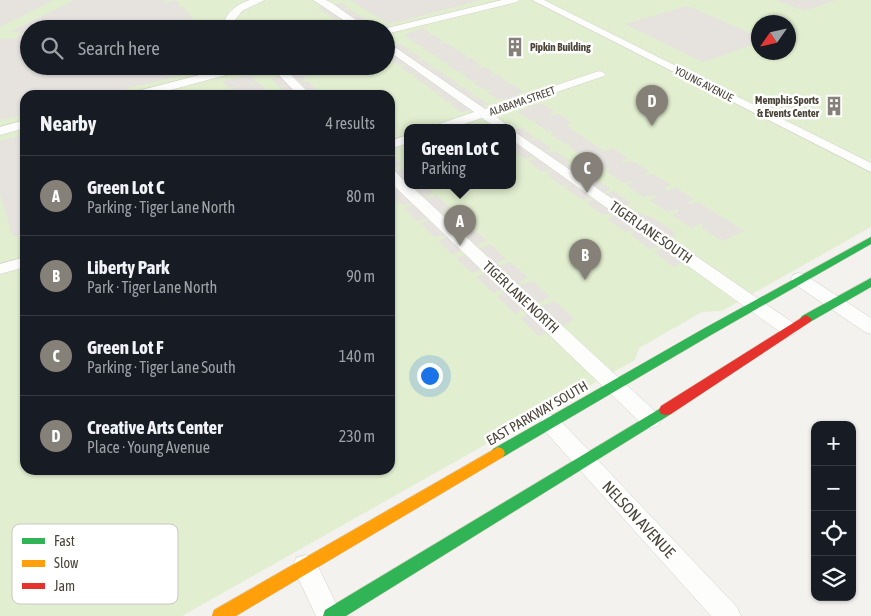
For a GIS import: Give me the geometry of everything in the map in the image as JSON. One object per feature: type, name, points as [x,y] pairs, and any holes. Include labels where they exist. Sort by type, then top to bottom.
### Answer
[{"type":"main road","name":"EAST PARKWAY SOUTH","points":[[220,616],[614,385],[798,279],[871,240]]},
{"type":"main road","points":[[330,616],[651,420],[789,329],[871,282]]},
{"type":"street","points":[[230,20],[234,12],[260,0]]},
{"type":"street","points":[[318,0],[330,5],[351,20]]},
{"type":"street","points":[[395,29],[514,0]]},
{"type":"street","name":"YOUNG AVENUE","points":[[537,0],[871,168]]},
{"type":"street","points":[[395,50],[499,124]]},
{"type":"street","name":"ALABAMA STREET","points":[[452,124],[600,74]]},
{"type":"street","points":[[157,90],[214,75]]},
{"type":"street","points":[[285,75],[301,90]]},
{"type":"street","points":[[0,131],[20,125]]},
{"type":"street","name":"TIGER LANE SOUTH","points":[[516,137],[789,329]]},
{"type":"street","name":"TIGER LANE NORTH","points":[[406,189],[651,420]]},
{"type":"street","points":[[0,269],[20,263]]},
{"type":"street","points":[[798,279],[871,327]]},
{"type":"street","name":"NELSON AVENUE","points":[[550,423],[728,616]]},
{"type":"street","points":[[304,567],[330,616]]},
{"type":"green space","points":[[0,0],[871,0],[871,227],[722,311],[702,312],[639,348],[635,360],[182,616],[0,616]]},
{"type":"shaded area","points":[[0,0],[54,0],[0,27]]},
{"type":"shaded area","points":[[74,0],[165,0],[164,3],[176,0],[180,5],[174,7],[182,6],[187,11],[180,14],[188,12],[193,18],[187,20],[34,20]]},
{"type":"shaded area","points":[[350,0],[481,0],[395,22],[395,20],[382,20]]},
{"type":"shaded area","points":[[776,0],[837,0],[804,11]]},
{"type":"shaded area","points":[[341,3],[348,7],[342,10],[349,9],[358,14],[351,16],[359,15],[366,20],[334,19],[327,14],[333,13],[325,13],[318,8]]},
{"type":"shaded area","points":[[687,6],[751,33],[751,45],[703,62],[625,24]]},
{"type":"shaded area","points":[[20,27],[20,33],[10,32]]},
{"type":"shaded area","points":[[423,28],[432,34],[425,36],[434,35],[443,41],[438,44],[446,43],[456,49],[450,51],[458,50],[468,57],[462,60],[471,58],[481,65],[475,68],[484,67],[495,73],[489,77],[498,75],[509,83],[503,86],[512,84],[524,92],[517,94],[521,96],[509,100],[507,98],[499,100],[487,92],[494,89],[485,90],[473,83],[479,80],[471,81],[460,73],[466,71],[458,72],[447,65],[453,62],[445,63],[435,56],[441,54],[433,55],[423,48],[429,46],[421,47],[412,41],[417,38],[411,40],[403,35]]},
{"type":"shaded area","points":[[20,36],[20,75],[181,75],[122,90],[20,90],[20,115],[0,120],[0,39],[14,39]]},
{"type":"shaded area","points":[[401,44],[410,50],[404,53],[413,52],[422,58],[416,61],[424,60],[434,67],[427,70],[436,69],[447,76],[440,79],[449,77],[460,85],[453,88],[463,87],[474,94],[467,98],[476,96],[488,104],[481,107],[485,108],[472,112],[470,110],[461,112],[450,104],[457,101],[448,102],[437,94],[443,91],[435,92],[424,84],[430,81],[422,83],[412,76],[418,73],[410,74],[400,67],[406,64],[398,65],[395,63],[395,45]]},
{"type":"shaded area","points":[[250,75],[256,81],[249,84],[258,82],[266,90],[230,90],[239,86],[228,88],[222,81]]},
{"type":"shaded area","points":[[286,75],[301,75],[306,79],[299,83],[308,81],[316,89],[283,90],[281,88],[288,85],[279,87],[271,79]]},
{"type":"shaded area","points":[[543,104],[555,112],[549,114],[550,116],[559,114],[572,123],[567,125],[571,129],[604,151],[613,148],[628,158],[622,161],[622,163],[633,161],[649,171],[643,176],[653,174],[671,185],[664,188],[665,190],[669,191],[675,187],[694,199],[688,202],[689,204],[698,202],[744,231],[722,241],[702,228],[703,225],[699,224],[691,228],[672,215],[679,211],[678,209],[668,212],[649,200],[656,197],[655,195],[643,197],[626,185],[633,181],[623,183],[606,171],[612,167],[603,169],[586,158],[593,154],[583,156],[568,146],[574,142],[565,144],[550,134],[557,130],[548,132],[534,122],[540,119],[531,121],[518,112],[532,105]]},
{"type":"shaded area","points":[[522,128],[534,137],[528,141],[538,139],[552,149],[545,151],[545,153],[555,151],[570,161],[563,166],[574,164],[589,174],[582,177],[582,180],[593,177],[610,189],[603,194],[614,191],[631,203],[624,206],[624,208],[653,218],[677,234],[669,239],[682,263],[674,267],[654,252],[661,249],[660,246],[649,249],[630,234],[636,229],[626,232],[607,219],[614,215],[614,213],[603,215],[586,203],[592,200],[592,198],[582,200],[565,188],[572,184],[562,186],[546,174],[553,170],[542,172],[528,161],[535,159],[534,157],[525,159],[516,152],[516,147],[518,146],[516,146],[516,129]]},
{"type":"shaded area","points":[[20,135],[20,235],[13,237],[0,194],[0,141]]},
{"type":"shaded area","points":[[395,159],[402,165],[395,168]]},
{"type":"shaded area","points":[[395,170],[404,170],[404,189],[428,189],[433,193],[425,196],[425,198],[437,196],[450,208],[441,214],[445,215],[454,211],[467,224],[459,227],[459,230],[462,231],[471,227],[487,241],[478,244],[478,247],[481,248],[490,244],[506,259],[497,263],[497,265],[510,262],[528,277],[520,282],[519,285],[532,281],[550,297],[539,302],[539,305],[543,306],[555,301],[574,319],[552,333],[548,332],[538,336],[520,318],[528,314],[528,311],[523,310],[515,314],[497,296],[505,292],[503,289],[493,293],[476,277],[485,273],[482,269],[472,273],[456,258],[465,255],[465,252],[461,251],[453,255],[438,241],[446,237],[446,235],[434,237],[420,223],[429,220],[429,218],[417,221],[404,208],[412,205],[412,203],[402,205],[395,199],[395,191],[398,189],[395,188]]},
{"type":"traffic: fast","points":[[498,453],[871,240]]},
{"type":"traffic: fast","points":[[806,319],[871,282]]},
{"type":"traffic: fast","points":[[331,616],[666,410]]},
{"type":"traffic: slow","points":[[220,616],[498,453]]},
{"type":"traffic: jam","points":[[666,410],[806,319]]},
{"type":"place","name":"Pipkin Building","points":[[515,47]]},
{"type":"place","name":"Memphis Sports & Events Center","points":[[834,106]]},
{"type":"place","name":"Creative Arts Center","points":[[652,126]]},
{"type":"place","name":"Green Lot F","points":[[587,193]]},
{"type":"place","name":"Green Lot C","points":[[460,246]]},
{"type":"place","name":"Liberty Park","points":[[585,280]]}]
